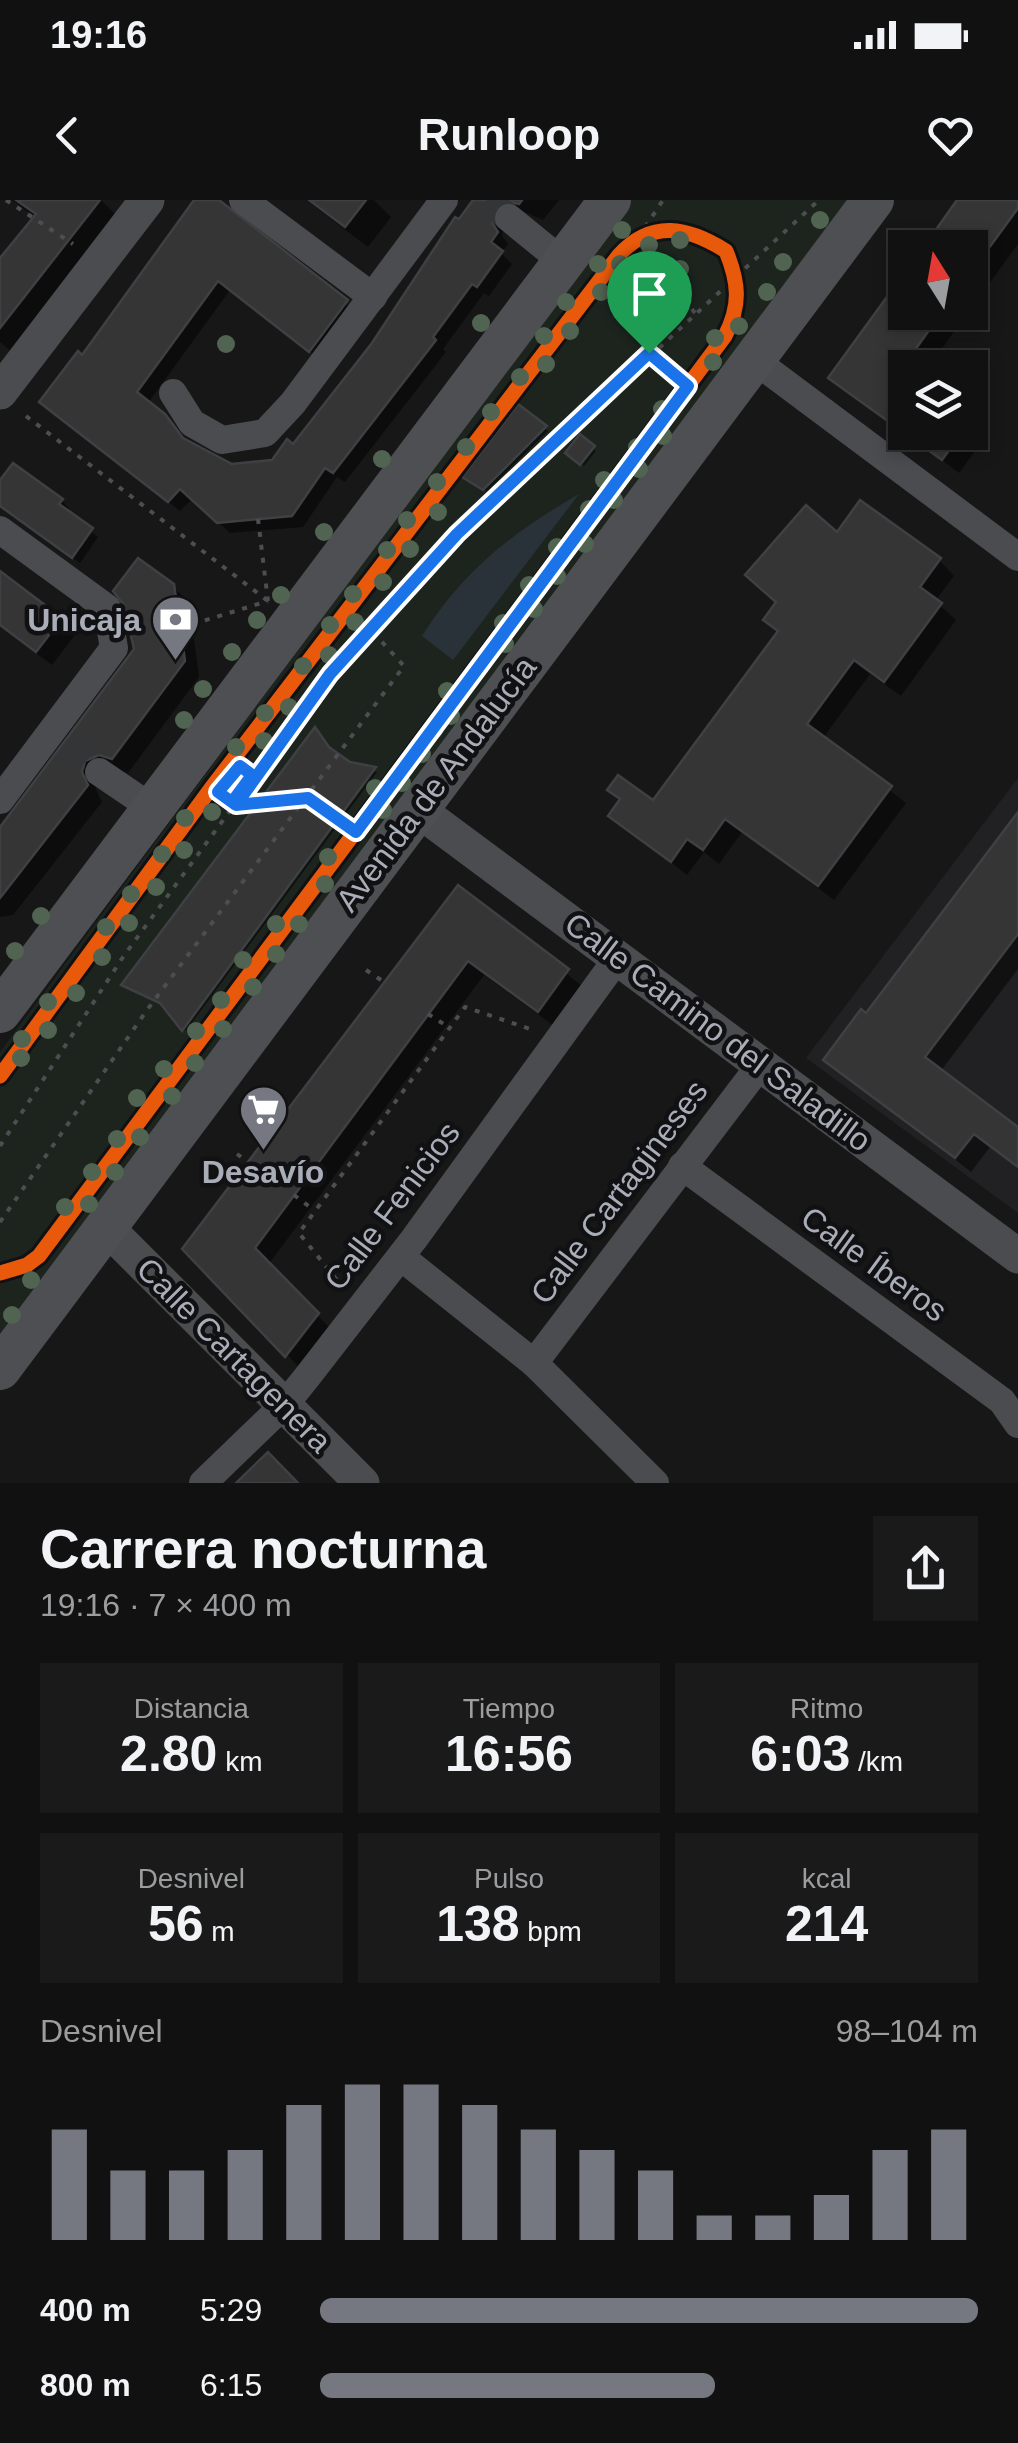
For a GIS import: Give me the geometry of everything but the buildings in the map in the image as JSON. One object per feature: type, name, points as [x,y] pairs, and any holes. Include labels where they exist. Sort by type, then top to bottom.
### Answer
[{"type":"main road","points":[[0,1012],[610,200]]},
{"type":"main road","name":"Avenida de Andalucía","points":[[0,1369],[873,200]]},
{"type":"street","points":[[13,404],[147,200]]},
{"type":"street","points":[[242,200],[373,297]]},
{"type":"street","points":[[174,393],[192,424],[222,440],[264,433],[293,403],[444,200]]},
{"type":"street","points":[[509,218],[563,262]]},
{"type":"street","points":[[753,359],[1018,557]]},
{"type":"street","points":[[0,530],[106,608],[114,648],[58,738],[0,800]]},
{"type":"street","points":[[99,772],[152,808]]},
{"type":"street","name":"Calle Camino del Saladillo","points":[[418,808],[1018,1256]]},
{"type":"street","name":"Calle Fenicios","points":[[203,1483],[286,1403],[401,1257],[619,956]]},
{"type":"street","name":"Calle Cartagineses","points":[[534,1363],[761,1064]]},
{"type":"street","name":"Calle Íberos","points":[[682,1166],[1002,1401],[1018,1424]]},
{"type":"street","name":"Calle Cartagenera","points":[[106,1227],[362,1483]]},
{"type":"street","points":[[401,1257],[534,1363],[656,1483]]},
{"type":"path","points":[[6,200],[78,247]]},
{"type":"path","points":[[607,270],[638,238],[663,200]]},
{"type":"path","points":[[0,1146],[123,957],[330,674],[457,534],[694,313],[733,268],[819,200]]},
{"type":"path","points":[[638,238],[663,230]]},
{"type":"path","points":[[622,252],[676,289],[694,313]]},
{"type":"path","points":[[733,268],[738,296]]},
{"type":"path","points":[[649,353],[691,383],[676,402]]},
{"type":"path","points":[[13,404],[268,601]]},
{"type":"path","points":[[258,520],[268,601]]},
{"type":"path","points":[[180,628],[268,601]]},
{"type":"path","points":[[0,1222],[148,1010],[404,666],[372,631]]},
{"type":"path","points":[[215,789],[236,756]]},
{"type":"path","points":[[200,803],[240,766],[252,775],[234,804]]},
{"type":"path","points":[[215,789],[234,804],[308,798],[356,832]]},
{"type":"path","points":[[344,848],[369,814]]},
{"type":"path","points":[[366,970],[384,982]]},
{"type":"path","points":[[348,1294],[299,1233],[450,1028],[466,1007],[541,1032]]},
{"type":"path","points":[[428,1014],[450,1028]]},
{"type":"path","points":[[237,1154],[248,1162]]},
{"type":"path","points":[[294,1195],[316,1211]]},
{"type":"shaded area","points":[[630,200],[847,200],[0,1343],[0,1052]]},
{"type":"shaded area","points":[[579,494],[453,660],[422,636],[455,592],[491,555]]},
{"type":"shaded area","points":[[1018,778],[1018,1213],[806,1058]]},
{"type":"tunnel","points":[[487,200],[509,218]]},
{"type":"tunnel","points":[[64,744],[99,772]]},
{"type":"cycle path","points":[[0,1076],[212,787],[619,255],[644,236],[671,230],[698,236],[726,251],[736,294],[734,314],[725,336],[39,1256],[27,1265],[0,1273]]},
{"type":"place","name":"Unicaja","points":[[176,662]]},
{"type":"place","name":"Desavío","points":[[263,1152]]},
{"type":"route","points":[[649,353],[457,534],[330,674],[236,805],[232,802],[252,775],[240,766],[218,792],[236,805],[308,798],[356,832],[688,386],[649,353]]}]
